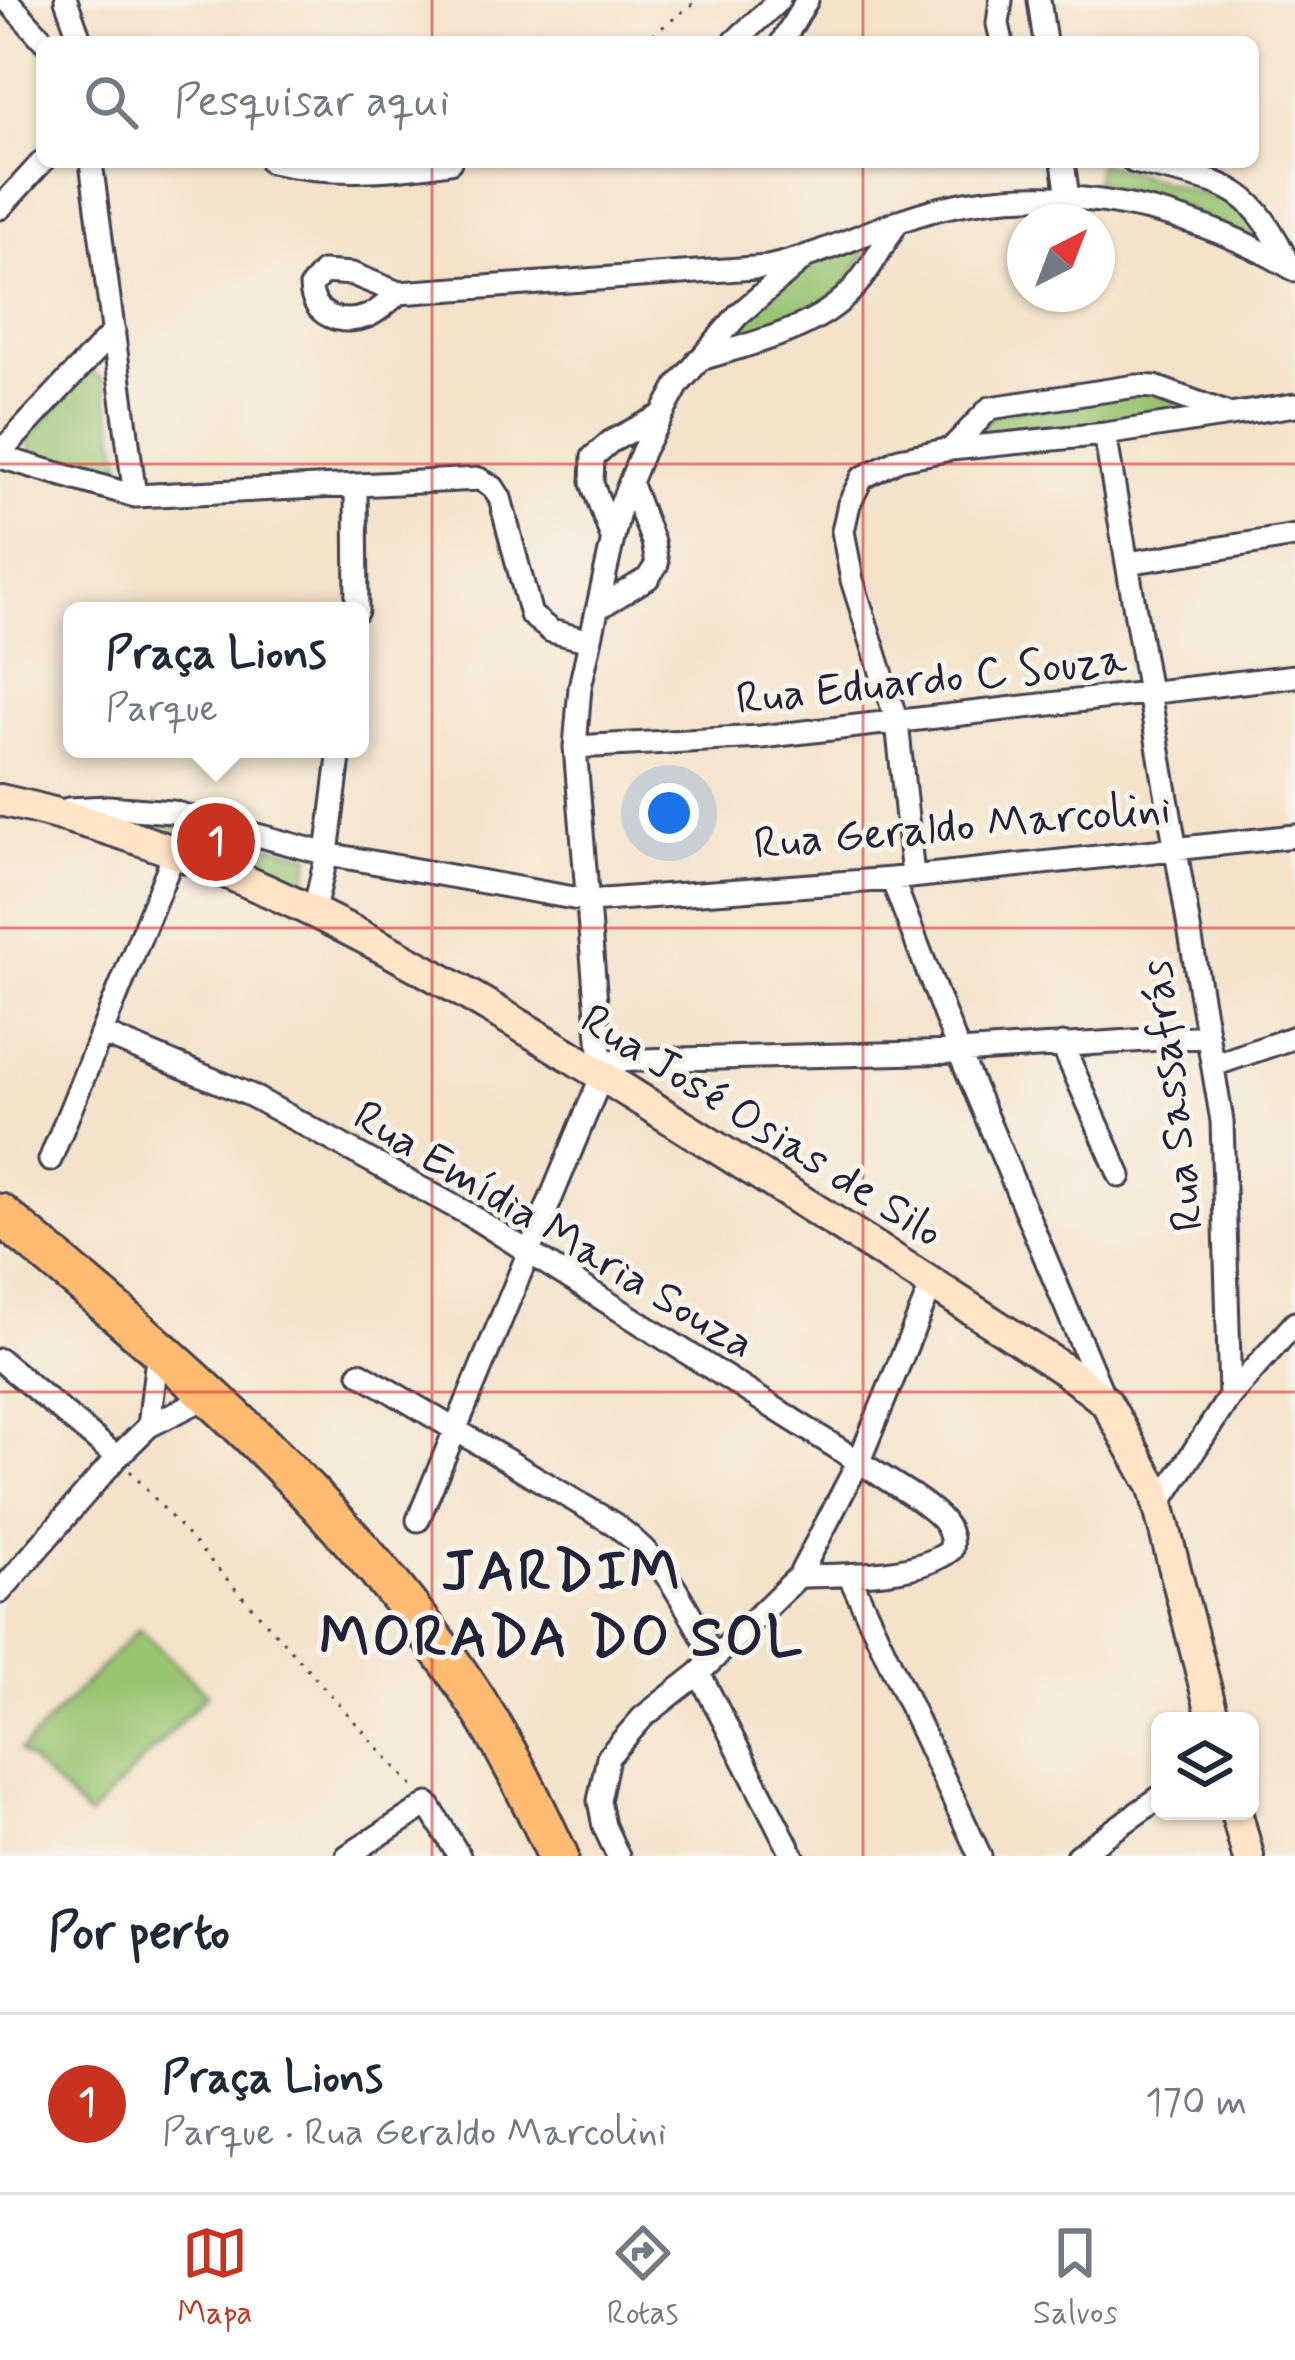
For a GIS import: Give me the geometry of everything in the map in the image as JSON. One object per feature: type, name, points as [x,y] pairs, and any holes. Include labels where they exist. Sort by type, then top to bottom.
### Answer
[{"type":"highway","points":[[0,1214],[213,1394],[331,1518],[408,1608],[467,1688],[517,1770],[558,1856]]},
{"type":"street","points":[[7,0],[40,36]]},
{"type":"street","points":[[66,0],[78,36]]},
{"type":"street","points":[[740,36],[779,0]]},
{"type":"street","points":[[786,36],[807,0]]},
{"type":"street","points":[[1000,0],[1001,36]]},
{"type":"street","points":[[1039,0],[1044,36]]},
{"type":"street","points":[[0,208],[37,168]]},
{"type":"street","points":[[92,168],[135,496]]},
{"type":"street","points":[[298,168],[417,168]]},
{"type":"street","points":[[1064,168],[1068,197]]},
{"type":"street","points":[[1157,168],[1242,194],[1271,227],[1293,269]]},
{"type":"street","points":[[399,292],[705,273],[803,259],[898,221],[951,206],[1006,198],[1068,197],[1191,220],[1293,269]]},
{"type":"street","points":[[698,360],[793,328],[838,304],[866,272],[898,221]]},
{"type":"street","points":[[418,1520],[603,1068],[575,751],[580,687],[600,607],[611,535],[659,417],[698,360],[738,315],[803,259]]},
{"type":"street","points":[[114,331],[0,455],[135,496],[465,477],[487,482],[504,511],[531,615],[551,631],[590,641]]},
{"type":"street","points":[[951,449],[990,408],[1136,386],[1155,387],[1228,413]]},
{"type":"street","points":[[1106,1402],[959,1052],[902,878],[897,722],[852,580],[843,531],[862,478],[898,459],[1295,405]]},
{"type":"street","points":[[611,535],[592,483],[593,457],[610,442],[659,417]]},
{"type":"street","name":"Rua Sassafrás","points":[[1105,434],[1214,1065],[1226,1182],[1230,1396]]},
{"type":"street","points":[[600,607],[648,578],[657,564],[630,482]]},
{"type":"street","points":[[356,485],[357,602]]},
{"type":"street","points":[[1128,563],[1295,536]]},
{"type":"street","name":"Rua Eduardo C Souza","points":[[575,751],[761,737],[1295,676]]},
{"type":"street","points":[[314,910],[327,854],[339,758]]},
{"type":"street","name":"Rua Geraldo Marcolini","points":[[0,800],[49,810],[108,807],[172,812],[327,854],[590,901],[902,878],[1295,836]]},
{"type":"street","name":"Rua José Osias de Silo","points":[[49,810],[314,910],[603,1068],[1066,1370],[1106,1402],[1160,1503],[1212,1712]]},
{"type":"street","points":[[50,1160],[174,854]]},
{"type":"street","name":"Rua Emídia Maria Souza","points":[[103,1034],[250,1095],[530,1250],[913,1496],[947,1525],[951,1550],[938,1559],[849,1575]]},
{"type":"street","points":[[603,1068],[1208,1036]]},
{"type":"street","points":[[1214,1065],[1295,1037]]},
{"type":"street","points":[[1063,1045],[1120,1176]]},
{"type":"street","points":[[617,1856],[599,1801],[608,1756],[644,1717],[799,1576],[859,1461],[932,1284]]},
{"type":"street","points":[[1160,1503],[1230,1396],[1295,1323]]},
{"type":"street","points":[[148,1426],[158,1345]]},
{"type":"street","points":[[0,1360],[117,1457]]},
{"type":"street","points":[[360,1373],[614,1523],[656,1556],[793,1856]]},
{"type":"street","points":[[2,1585],[148,1426],[213,1394]]},
{"type":"street","points":[[799,1576],[849,1575],[980,1856]]},
{"type":"street","points":[[1077,1856],[1151,1803]]},
{"type":"street","points":[[347,1856],[428,1804],[459,1856]]},
{"type":"street","points":[[1238,1820],[1248,1856]]},
{"type":"path","points":[[651,36],[698,0]]},
{"type":"path","points":[[117,1457],[428,1804]]},
{"type":"green space","points":[[1098,168],[1119,168],[1247,207],[1271,248],[1166,201],[1094,186]]},
{"type":"green space","points":[[870,243],[848,284],[827,302],[722,345],[744,314],[812,261]]},
{"type":"green space","points":[[90,370],[104,380],[122,465],[109,471],[33,454],[27,439]]},
{"type":"green space","points":[[1146,388],[1198,412],[965,444],[997,412]]},
{"type":"green space","points":[[113,812],[160,817],[311,855],[304,889],[110,821]]},
{"type":"green space","points":[[139,1628],[207,1694],[89,1817],[20,1751]]},
{"type":"place","name":"Praça Lions","points":[[216,842]]},
{"type":"district","name":"JARDIM MORADA DO SOL","points":[[562,1602]]}]
